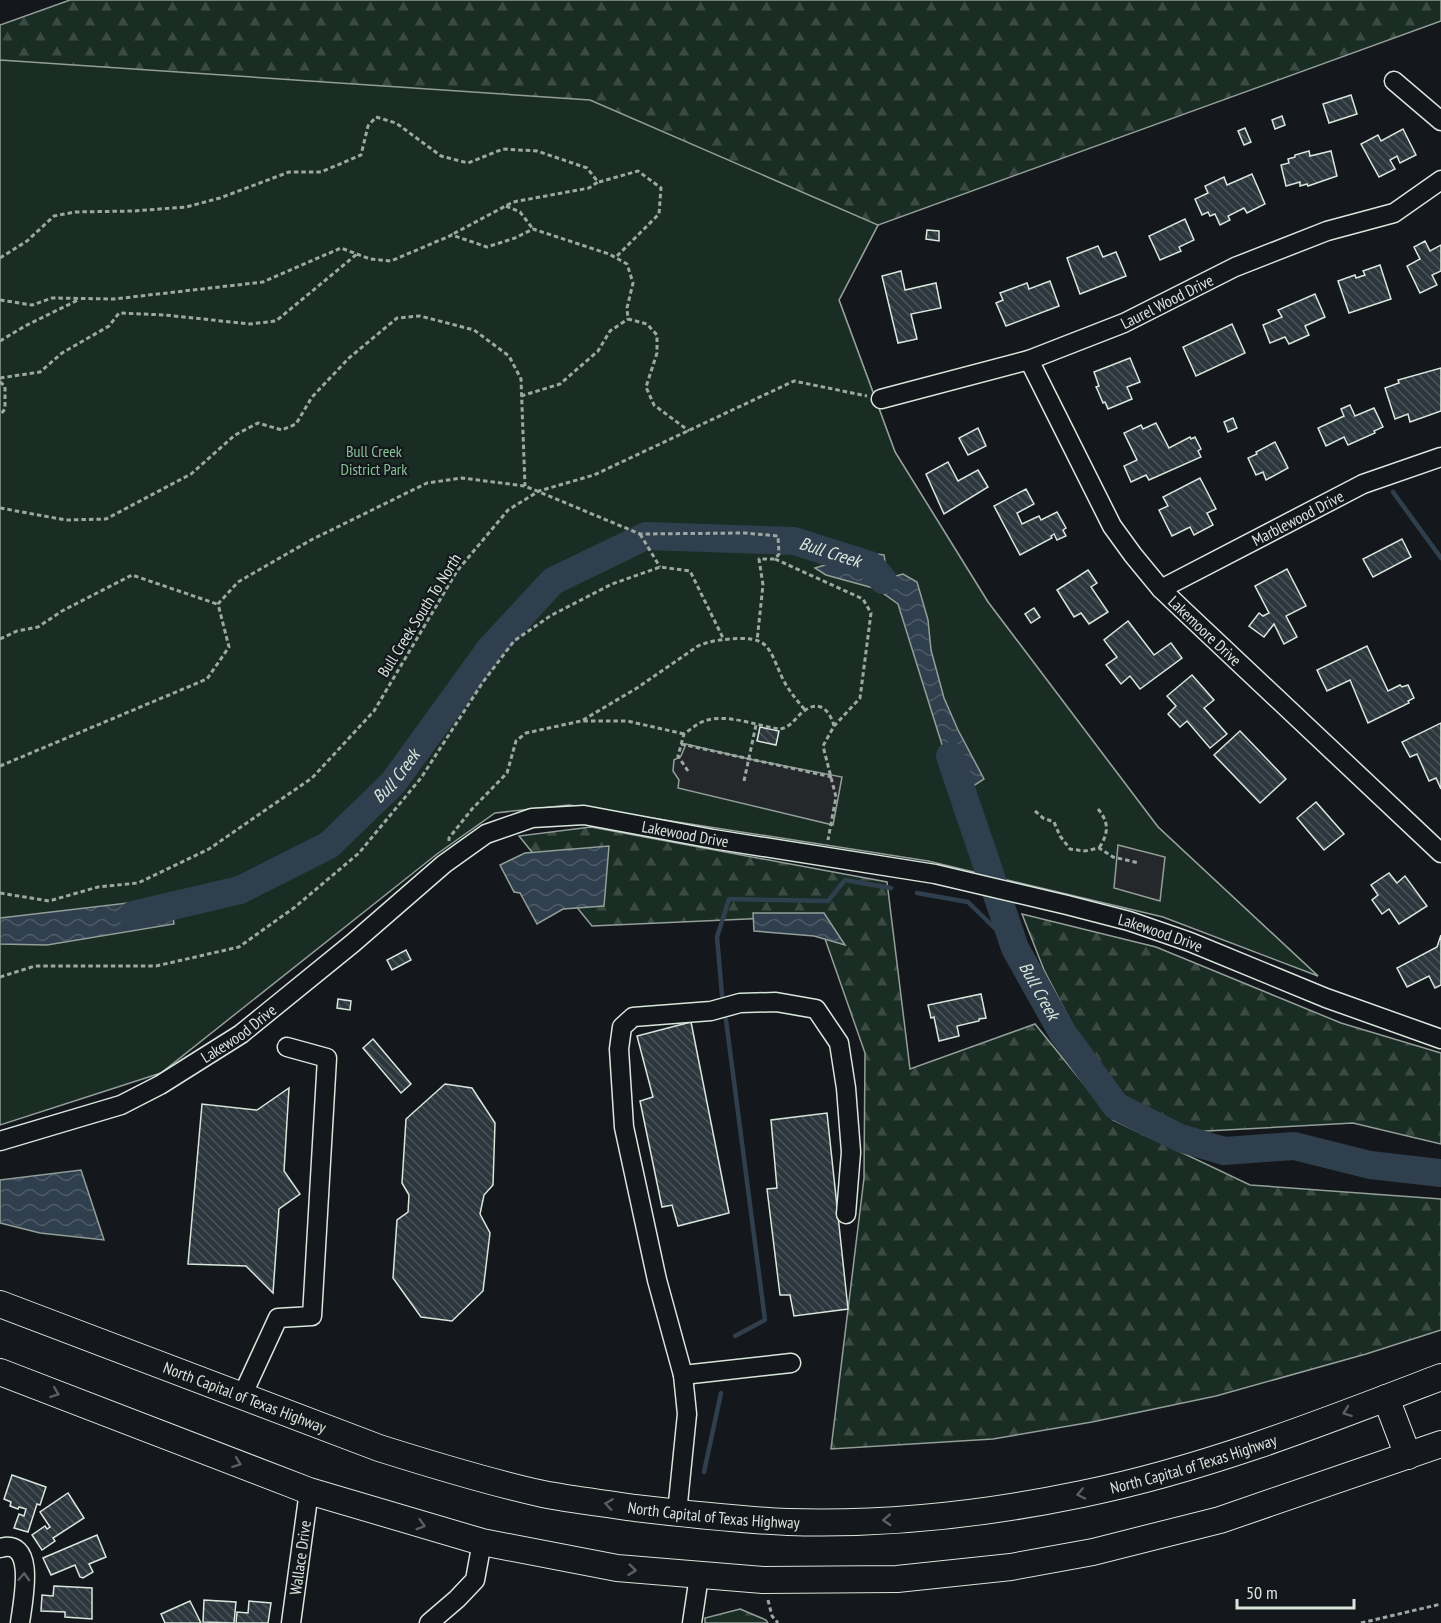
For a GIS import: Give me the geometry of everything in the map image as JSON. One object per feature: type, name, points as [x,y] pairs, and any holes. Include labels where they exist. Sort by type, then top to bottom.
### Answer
[{"type":"highway","name":"North Capital of Texas Highway","points":[[0,1304],[379,1449],[436,1466],[544,1494],[676,1513],[788,1522],[908,1519],[1026,1504],[1083,1494],[1209,1461],[1441,1377]]},
{"type":"highway","points":[[0,1372],[309,1491],[482,1542],[616,1568],[763,1580],[897,1579],[1011,1567],[1093,1552],[1220,1521],[1441,1444]]},
{"type":"highway","points":[[1386,1398],[1408,1456]]},
{"type":"street","points":[[1394,81],[1441,121]]},
{"type":"street","name":"Laurel Wood Drive","points":[[881,399],[1029,360],[1124,323],[1235,267],[1328,231],[1394,213],[1441,180]]},
{"type":"street","name":"Lakemoore Drive","points":[[1029,360],[1112,526],[1161,589],[1441,853]]},
{"type":"street","name":"Marblewood Drive","points":[[1161,589],[1363,484],[1441,457]]},
{"type":"street","name":"Lakewood Drive","points":[[0,1140],[121,1105],[200,1061],[241,1034],[353,943],[448,860],[486,834],[532,818],[584,815],[713,839],[935,874],[1067,905],[1130,921],[1190,942],[1326,998],[1441,1039]]},
{"type":"street","points":[[676,1513],[687,1414],[683,1375],[657,1280],[624,1127],[619,1049],[622,1027],[633,1017],[711,1011],[740,1003],[776,1002],[816,1009],[839,1043],[846,1088],[851,1152],[846,1214]]},
{"type":"street","points":[[242,1395],[278,1318],[312,1316],[327,1058],[287,1047]]},
{"type":"street","points":[[683,1375],[791,1363]]},
{"type":"street","name":"Wallace Drive","points":[[291,1623],[309,1491]]},
{"type":"street","points":[[429,1623],[458,1599],[475,1580],[482,1542]]},
{"type":"street","points":[[0,1548],[4,1546],[16,1549],[24,1559],[26,1572],[20,1623]]},
{"type":"street","points":[[692,1623],[699,1576]]},
{"type":"path","points":[[0,258],[27,241],[54,216],[75,212],[186,207],[220,198],[289,172],[321,172],[361,155],[368,126],[376,117],[396,123],[441,156],[468,163],[503,149],[537,151],[587,168],[598,182]]},
{"type":"path","points":[[0,300],[32,305],[52,298],[114,298],[263,282],[341,248],[369,259],[391,261],[452,235],[513,202],[589,188],[598,182],[638,171],[661,188],[659,214],[615,258]]},
{"type":"path","points":[[506,206],[520,212],[532,229],[627,264],[633,283],[627,308],[628,319]]},
{"type":"path","points":[[452,235],[487,247],[516,238],[532,229]]},
{"type":"path","points":[[0,378],[40,372],[62,353],[109,326],[119,313],[165,315],[250,324],[276,321],[357,254]]},
{"type":"path","points":[[0,341],[81,298]]},
{"type":"path","points":[[0,508],[66,519],[106,519],[191,474],[235,435],[258,423],[282,430],[296,424],[312,397],[349,358],[397,318],[420,316],[474,330],[510,356],[521,379],[525,486]]},
{"type":"path","points":[[521,396],[560,384],[598,351],[610,331],[628,319],[647,324],[657,335],[657,353],[646,387],[654,405],[689,430]]},
{"type":"path","name":"Bull Creek South To North","points":[[0,893],[49,901],[98,887],[138,883],[209,849],[312,778],[374,711],[457,571],[508,510],[539,491],[594,475],[794,381],[881,399]]},
{"type":"path","points":[[0,382],[5,386],[5,409],[0,415]]},
{"type":"path","points":[[218,604],[238,582],[311,540],[427,483],[462,478],[525,486],[640,534],[745,533],[778,536],[779,554],[775,559]]},
{"type":"path","points":[[640,534],[660,567]]},
{"type":"path","points":[[757,640],[763,585],[759,559],[775,559],[863,599],[871,613],[860,698],[834,726],[823,746],[836,797],[826,857]]},
{"type":"path","points":[[0,977],[35,966],[156,966],[239,948],[295,907],[359,853],[421,778],[483,682],[514,641],[550,616],[612,584],[660,567],[690,570],[724,640]]},
{"type":"path","points":[[0,639],[17,631],[38,627],[62,611],[132,574],[218,604]]},
{"type":"path","points":[[0,766],[207,679],[228,647],[218,604]]},
{"type":"path","points":[[581,721],[637,688],[698,646],[708,641],[741,639],[757,640],[767,646],[774,655],[786,685],[805,710]]},
{"type":"path","points":[[688,771],[678,756],[684,734],[698,724],[714,719],[780,729],[787,727],[805,710],[815,706],[827,710],[832,716],[834,726]]},
{"type":"path","points":[[448,860],[449,838],[472,809],[507,773],[516,741],[526,733],[581,721],[627,721],[684,734]]},
{"type":"path","points":[[744,781],[756,725]]},
{"type":"path","points":[[681,744],[832,777]]},
{"type":"path","points":[[1035,812],[1054,822],[1060,836],[1070,849],[1085,851],[1099,848],[1105,839],[1108,827],[1104,816],[1098,809]]},
{"type":"path","points":[[1099,848],[1113,857],[1138,863]]},
{"type":"path","points":[[763,1580],[772,1616],[777,1623]]},
{"type":"path","points":[[1361,1623],[1441,1604]]},
{"type":"green space","name":"Bull Creek District Park","points":[[70,0],[1441,0],[1441,21],[878,225],[839,300],[895,452],[988,602],[1158,827],[1318,976],[1160,901],[938,660],[0,907],[0,25]]},
{"type":"green space","name":"Bull Creek District Park","points":[[0,60],[590,100],[878,225],[839,300],[895,452],[988,602],[1158,827],[1318,976],[1163,917],[928,861],[569,805],[495,813],[437,854],[161,1073],[0,1125]]},
{"type":"green space","points":[[591,827],[887,882],[910,1069],[1035,1024],[1113,1120],[1250,1185],[1441,1199],[1441,1330],[1366,1354],[1216,1396],[1092,1422],[993,1439],[831,1449],[864,1178],[865,1053],[817,916],[592,926],[519,836]]},
{"type":"green space","points":[[1022,914],[1156,947],[1341,1023],[1441,1053],[1441,1144],[1353,1123],[1188,1132],[1110,1097],[1044,970]]},
{"type":"green space","points":[[740,1609],[768,1623],[705,1623],[705,1618]]},
{"type":"shaded area","points":[[686,744],[842,777],[833,825],[678,788],[679,780],[673,771],[674,760],[681,756]]},
{"type":"shaded area","points":[[1118,845],[1165,857],[1160,901],[1114,888]]},
{"type":"water","points":[[868,553],[884,555],[886,568],[892,577],[903,574],[917,582],[928,620],[931,650],[944,698],[984,779],[958,796],[898,604],[877,589],[826,575],[815,568],[840,565]]},
{"type":"water","points":[[609,846],[604,906],[563,909],[537,924],[520,893],[514,892],[500,865],[525,853]]},
{"type":"water","points":[[170,898],[174,924],[47,945],[0,944],[0,918]]},
{"type":"water","points":[[753,913],[824,913],[845,945],[814,936],[754,931]]},
{"type":"water","points":[[81,1170],[104,1240],[40,1233],[0,1223],[0,1180]]},
{"type":"building","points":[[1351,95],[1357,114],[1329,123],[1323,104]]},
{"type":"building","points":[[1282,116],[1285,125],[1275,129],[1272,120]]},
{"type":"building","points":[[1245,128],[1251,142],[1244,145],[1238,131]]},
{"type":"building","points":[[1403,129],[1416,155],[1400,163],[1397,156],[1390,160],[1395,169],[1379,177],[1361,144],[1378,135],[1381,141]]},
{"type":"building","points":[[1309,151],[1310,156],[1331,151],[1337,176],[1308,186],[1307,184],[1300,186],[1300,182],[1286,186],[1281,165],[1289,163],[1288,159],[1295,155]]},
{"type":"building","points":[[1252,174],[1265,204],[1247,213],[1244,208],[1228,216],[1230,220],[1220,225],[1215,214],[1210,216],[1208,212],[1202,215],[1195,199],[1208,193],[1205,186],[1224,177],[1227,185]]},
{"type":"building","points":[[1185,219],[1194,240],[1179,247],[1181,251],[1160,260],[1149,236]]},
{"type":"building","points":[[927,230],[939,231],[939,241],[926,239]]},
{"type":"building","points":[[1425,241],[1430,251],[1441,245],[1441,271],[1432,275],[1437,285],[1420,293],[1407,266],[1420,259],[1414,247]]},
{"type":"building","points":[[1098,246],[1103,257],[1116,252],[1126,276],[1080,294],[1067,258]]},
{"type":"building","points":[[1380,265],[1391,299],[1349,313],[1338,281],[1355,275],[1356,278],[1365,275],[1363,271]]},
{"type":"building","points":[[901,271],[905,290],[936,283],[941,308],[911,314],[917,339],[898,343],[882,276]]},
{"type":"building","points":[[1050,281],[1059,306],[1006,326],[996,303],[1003,300],[1000,293],[1027,283],[1029,289]]},
{"type":"building","points":[[1315,294],[1325,317],[1305,326],[1309,335],[1289,344],[1285,337],[1270,343],[1263,325],[1282,317],[1278,310]]},
{"type":"building","points":[[1232,324],[1245,353],[1196,376],[1183,347]]},
{"type":"building","points":[[1130,358],[1140,382],[1127,387],[1132,399],[1108,409],[1096,387],[1099,386],[1094,372]]},
{"type":"building","points":[[1441,368],[1441,411],[1410,422],[1408,414],[1395,419],[1385,388],[1399,383],[1398,380]]},
{"type":"building","points":[[1350,405],[1355,416],[1374,408],[1383,427],[1348,445],[1344,437],[1326,446],[1318,428],[1344,416],[1341,409]]},
{"type":"building","points":[[1233,418],[1237,428],[1228,432],[1224,422]]},
{"type":"building","points":[[1156,423],[1169,448],[1190,437],[1191,439],[1195,437],[1201,449],[1198,451],[1201,457],[1149,480],[1146,475],[1131,482],[1124,466],[1137,460],[1124,433],[1141,425],[1143,429]]},
{"type":"building","points":[[978,428],[986,446],[968,455],[959,438]]},
{"type":"building","points":[[1275,442],[1288,468],[1266,480],[1263,472],[1256,475],[1248,458]]},
{"type":"building","points":[[948,462],[958,481],[978,470],[988,487],[944,514],[926,474]]},
{"type":"building","points":[[1200,478],[1216,509],[1207,513],[1213,525],[1194,535],[1190,527],[1172,536],[1159,510],[1168,506],[1163,497]]},
{"type":"building","points":[[1026,489],[1034,504],[1017,513],[1022,524],[1039,516],[1041,520],[1057,512],[1066,528],[1063,530],[1066,536],[1057,540],[1054,534],[1052,538],[1020,555],[994,506]]},
{"type":"building","points":[[1402,539],[1411,557],[1373,577],[1363,559]]},
{"type":"building","points":[[1287,569],[1306,606],[1286,616],[1297,637],[1284,644],[1274,624],[1264,637],[1249,626],[1259,613],[1263,616],[1269,613],[1255,586]]},
{"type":"building","points":[[1088,570],[1097,583],[1091,587],[1108,612],[1089,624],[1081,613],[1074,617],[1057,590]]},
{"type":"building","points":[[1034,608],[1040,617],[1031,623],[1025,614]]},
{"type":"building","points":[[1128,621],[1154,655],[1171,643],[1182,658],[1140,689],[1130,676],[1121,684],[1106,665],[1117,657],[1104,640]]},
{"type":"building","points":[[1367,646],[1388,691],[1400,685],[1402,687],[1408,685],[1414,698],[1408,701],[1409,703],[1368,723],[1350,680],[1327,691],[1317,670]]},
{"type":"building","points":[[1192,675],[1214,700],[1204,708],[1227,734],[1210,748],[1187,721],[1180,727],[1168,714],[1176,706],[1167,696]]},
{"type":"building","points":[[1441,723],[1441,789],[1436,778],[1429,781],[1417,754],[1410,757],[1402,742]]},
{"type":"building","points":[[760,727],[779,731],[776,745],[757,741]]},
{"type":"building","points":[[1240,731],[1286,779],[1260,803],[1214,755]]},
{"type":"building","points":[[1316,802],[1344,834],[1324,850],[1297,818]]},
{"type":"building","points":[[1389,873],[1397,883],[1405,876],[1427,906],[1399,924],[1389,909],[1382,914],[1372,900],[1378,895],[1371,885]]},
{"type":"building","points":[[1441,935],[1441,985],[1435,988],[1429,976],[1407,987],[1397,968],[1437,947]]},
{"type":"building","points":[[406,950],[411,960],[392,970],[387,960]]},
{"type":"building","points":[[981,994],[986,1018],[957,1026],[959,1036],[939,1041],[934,1017],[931,1018],[928,1005]]},
{"type":"building","points":[[338,999],[351,1001],[350,1010],[337,1008]]},
{"type":"building","points":[[691,1022],[729,1213],[678,1226],[672,1205],[662,1207],[640,1101],[653,1097],[637,1036]]},
{"type":"building","points":[[373,1039],[411,1084],[401,1093],[363,1048]]},
{"type":"building","points":[[445,1084],[472,1088],[495,1123],[493,1185],[484,1195],[480,1214],[490,1233],[483,1291],[452,1321],[421,1317],[393,1278],[397,1220],[408,1212],[409,1195],[402,1183],[406,1119]]},
{"type":"building","points":[[289,1088],[284,1171],[300,1194],[279,1209],[273,1293],[246,1266],[188,1264],[202,1104],[257,1110]]},
{"type":"building","points":[[827,1113],[848,1309],[794,1316],[790,1295],[780,1295],[767,1189],[777,1188],[771,1120]]},
{"type":"building","points":[[12,1475],[46,1487],[40,1505],[37,1504],[28,1532],[14,1528],[19,1514],[24,1516],[26,1509],[10,1506],[11,1502],[4,1499]]},
{"type":"building","points":[[68,1493],[84,1518],[53,1538],[55,1541],[42,1550],[32,1535],[45,1526],[47,1529],[50,1527],[40,1512]]},
{"type":"building","points":[[97,1535],[106,1557],[89,1564],[93,1572],[83,1578],[80,1577],[75,1565],[51,1575],[43,1558]]},
{"type":"building","points":[[54,1586],[92,1588],[92,1619],[65,1617],[65,1612],[41,1611],[42,1595],[53,1596]]},
{"type":"building","points":[[204,1600],[236,1602],[234,1623],[203,1622]]},
{"type":"building","points":[[190,1601],[201,1623],[165,1623],[161,1614]]},
{"type":"building","points":[[249,1601],[271,1603],[268,1623],[236,1623],[237,1612],[248,1613]]},
{"type":"waterway","points":[[1393,492],[1441,558]]},
{"type":"waterway","name":"Bull Creek","points":[[133,915],[240,890],[329,845],[393,783],[490,649],[553,581],[646,536],[794,541],[870,565],[883,580]]},
{"type":"waterway","name":"Bull Creek","points":[[950,756],[1015,948],[1062,1032],[1116,1106],[1180,1138],[1224,1151],[1294,1146],[1370,1165],[1441,1173]]},
{"type":"waterway","points":[[722,995],[717,937],[729,899],[828,901],[845,880],[891,888]]},
{"type":"waterway","points":[[917,893],[968,902],[1015,948]]},
{"type":"waterway","points":[[726,1020],[765,1320],[735,1336]]},
{"type":"waterway","points":[[704,1472],[721,1393]]}]
